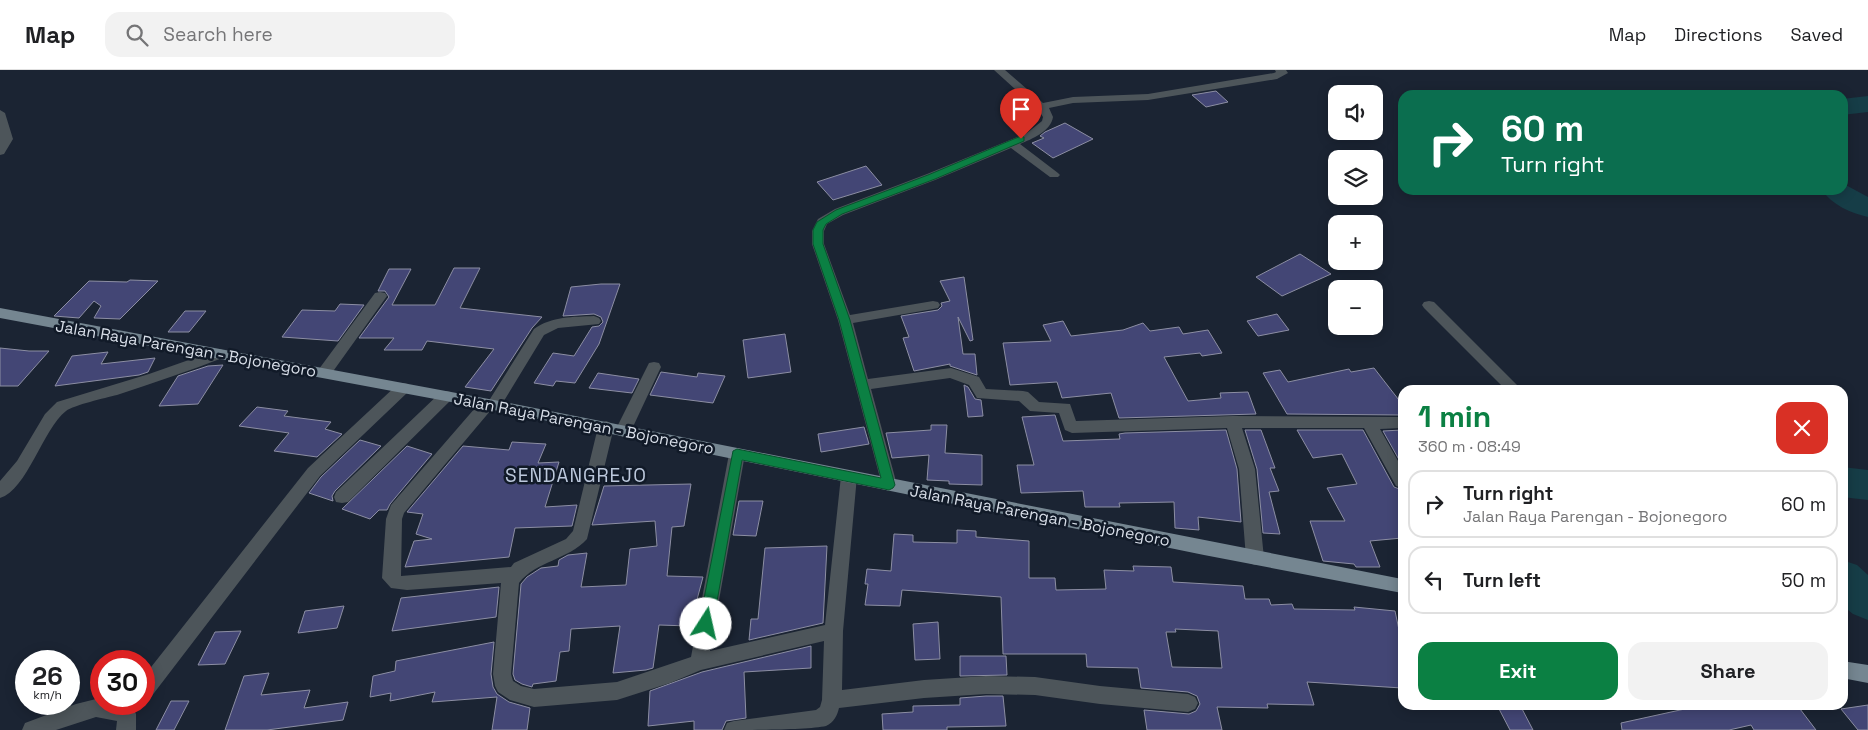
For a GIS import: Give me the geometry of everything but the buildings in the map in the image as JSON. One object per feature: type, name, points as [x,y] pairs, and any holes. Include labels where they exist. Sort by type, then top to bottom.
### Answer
[{"type":"main road","name":"Jalan Raya Parengan - Bojonegoro","points":[[0,313],[490,404],[1398,585]]},
{"type":"main road","points":[[1848,670],[1868,674]]},
{"type":"street","points":[[889,485],[845,320],[818,244],[818,230],[822,222],[839,212],[931,177],[1031,135],[1047,122],[1048,117],[1042,106],[999,70]]},
{"type":"street","points":[[1042,106],[1074,100],[1148,97],[1201,87],[1256,81],[1283,73],[1280,70]]},
{"type":"street","points":[[0,113],[7,139],[0,152]]},
{"type":"street","points":[[1012,143],[1054,175]]},
{"type":"street","points":[[324,373],[380,296]]},
{"type":"street","points":[[845,320],[933,305]]},
{"type":"street","points":[[1429,305],[1511,385]]},
{"type":"street","points":[[514,574],[397,583],[391,578],[394,519],[397,510],[490,404],[538,332],[543,328],[563,323],[594,321]]},
{"type":"street","points":[[0,492],[25,461],[42,431],[56,411],[62,406],[154,378],[220,354]]},
{"type":"street","points":[[654,367],[615,429],[580,534],[572,544],[520,568],[510,581],[502,674],[504,686],[517,694],[534,698],[617,691],[670,674],[699,662],[834,631]]},
{"type":"street","points":[[863,385],[956,374],[974,381],[982,394],[1023,396],[1035,408],[1066,408],[1070,426],[1072,427],[1233,422],[1398,422]]},
{"type":"street","points":[[155,677],[314,472],[403,388]]},
{"type":"street","points":[[342,497],[446,396]]},
{"type":"street","points":[[1233,422],[1247,469],[1255,558]]},
{"type":"street","points":[[1369,423],[1398,475]]},
{"type":"street","points":[[699,662],[737,454]]},
{"type":"street","points":[[734,730],[820,719],[828,713],[832,700],[834,631],[848,476]]},
{"type":"street","points":[[832,700],[924,689],[986,685],[1035,686],[1188,703]]},
{"type":"street","points":[[32,730],[76,713],[96,708],[128,716]]},
{"type":"waterway","points":[[1848,106],[1868,104]]},
{"type":"waterway","points":[[1842,195],[1868,208]]},
{"type":"waterway","points":[[1848,483],[1868,485]]},
{"type":"waterway","points":[[1848,583],[1868,601]]},
{"type":"district","name":"SENDANGREJO","points":[[576,475]]},
{"type":"route","points":[[706,624],[737,454],[889,485],[845,320],[818,244],[818,230],[822,222],[839,212],[931,177],[1021,139]]}]
